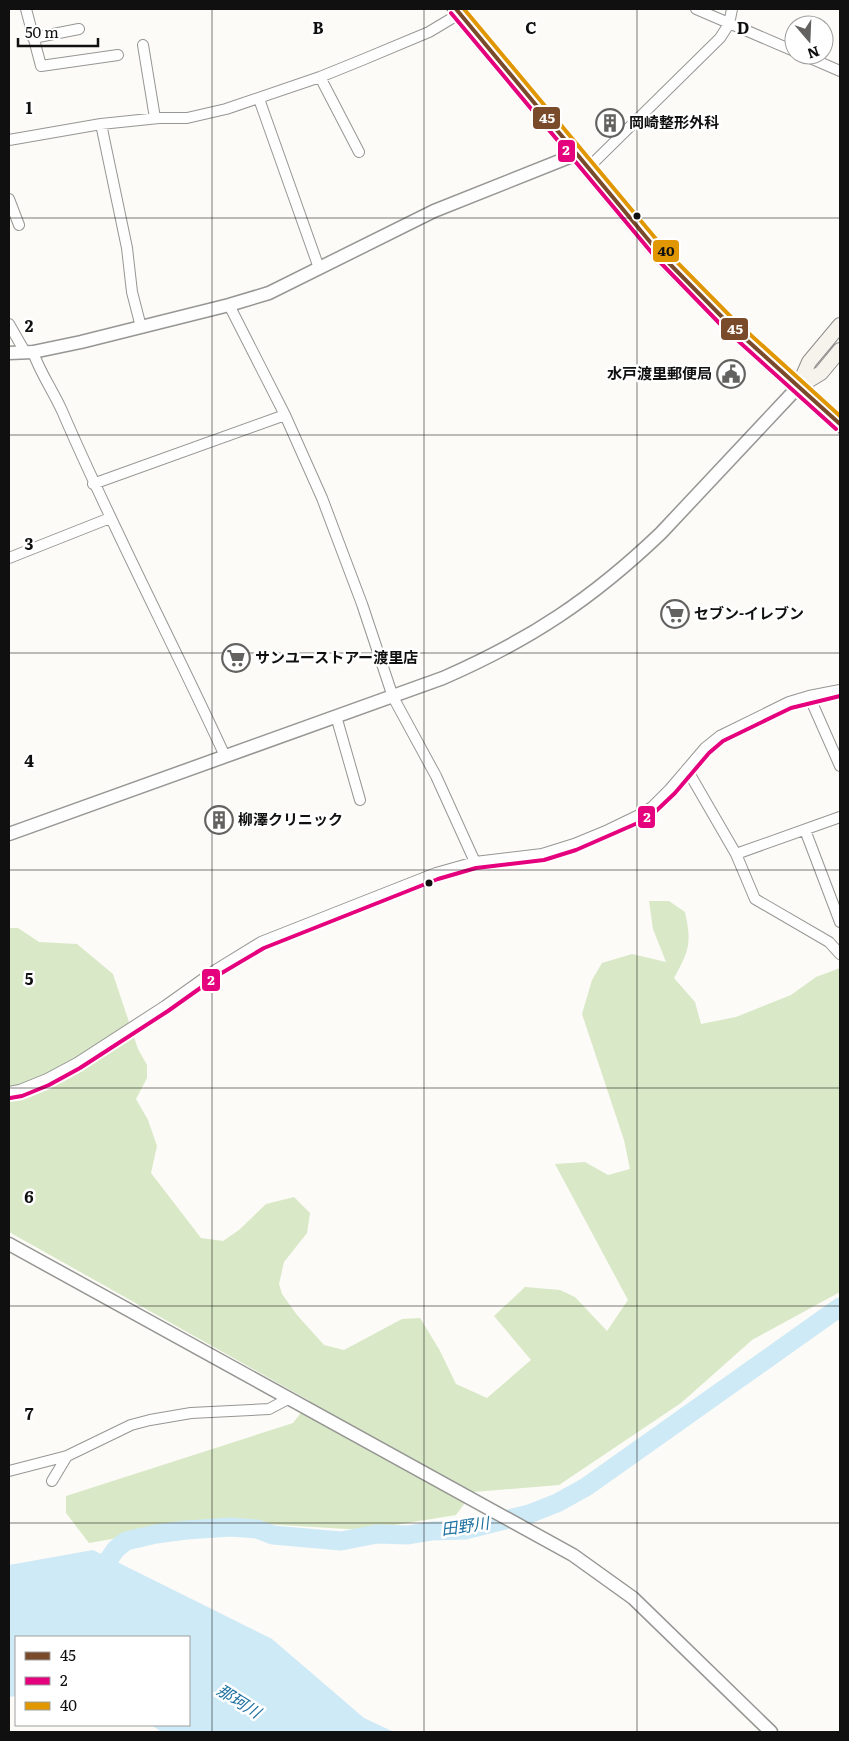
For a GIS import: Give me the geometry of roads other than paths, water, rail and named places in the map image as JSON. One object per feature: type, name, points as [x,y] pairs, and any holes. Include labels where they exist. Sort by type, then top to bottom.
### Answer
[{"type":"highway","points":[[461,10],[588,168],[661,255],[729,324],[840,424]]},
{"type":"main road","points":[[798,387],[809,362],[840,325]]},
{"type":"main road","points":[[798,387],[821,373],[840,350]]},
{"type":"street","points":[[26,9],[41,66],[118,55]]},
{"type":"street","points":[[696,9],[784,47]]},
{"type":"street","points":[[588,168],[720,38],[729,24],[732,9]]},
{"type":"street","points":[[9,140],[100,124],[205,115],[259,99],[320,77],[429,32],[461,10]]},
{"type":"street","points":[[34,38],[79,29]]},
{"type":"street","points":[[143,46],[155,118]]},
{"type":"street","points":[[826,65],[840,71]]},
{"type":"street","points":[[320,77],[359,152]]},
{"type":"street","points":[[259,99],[319,268]]},
{"type":"street","points":[[100,124],[127,248],[132,292],[141,327]]},
{"type":"street","points":[[9,353],[29,352],[81,342],[229,305],[269,293],[434,211],[577,154]]},
{"type":"street","points":[[9,200],[19,224]]},
{"type":"street","points":[[229,305],[285,415],[322,498],[362,604],[393,697],[436,776],[475,862]]},
{"type":"street","points":[[9,324],[47,380],[93,484],[192,684],[225,756]]},
{"type":"street","points":[[9,834],[393,697],[494,655],[536,632],[613,577],[661,533],[798,387]]},
{"type":"street","points":[[93,484],[285,415]]},
{"type":"street","points":[[9,558],[110,518]]},
{"type":"street","points":[[9,1092],[20,1090],[47,1079],[77,1063],[261,942],[436,873],[475,862],[542,854],[574,844],[608,830],[652,807],[705,748],[720,736],[789,702],[840,690]]},
{"type":"street","points":[[809,696],[840,766]]},
{"type":"street","points":[[336,716],[360,800]]},
{"type":"street","points":[[686,770],[736,854],[755,899],[829,942],[840,954]]},
{"type":"street","points":[[736,854],[840,817]]},
{"type":"street","points":[[805,830],[840,922]]},
{"type":"street","points":[[10,1248],[573,1555],[633,1598],[771,1732]]},
{"type":"street","points":[[9,1471],[67,1456],[131,1426],[150,1420],[191,1413],[269,1409],[288,1399]]},
{"type":"street","points":[[52,1481],[67,1456]]},
{"type":"water","name":"那珂川","points":[[93,1550],[272,1639],[364,1718],[394,1732],[162,1732],[153,1726],[190,1726],[190,1636],[15,1636],[15,1696],[9,1697],[9,1565]]},
{"type":"waterway","name":"田野川","points":[[95,1579],[116,1549],[126,1541],[156,1534],[231,1527],[257,1529],[273,1535],[341,1541],[377,1534],[408,1535],[432,1531],[465,1530],[529,1514],[557,1503],[586,1487],[840,1307]]},
{"type":"place","name":"岡崎整形外科","points":[[610,123]]},
{"type":"place","name":"水戸渡里郵便局","points":[[731,374]]},
{"type":"place","name":"セブン-イレブン","points":[[675,614]]},
{"type":"place","name":"サンユーストアー渡里店","points":[[236,658]]},
{"type":"place","name":"柳澤クリニック","points":[[219,820]]}]
